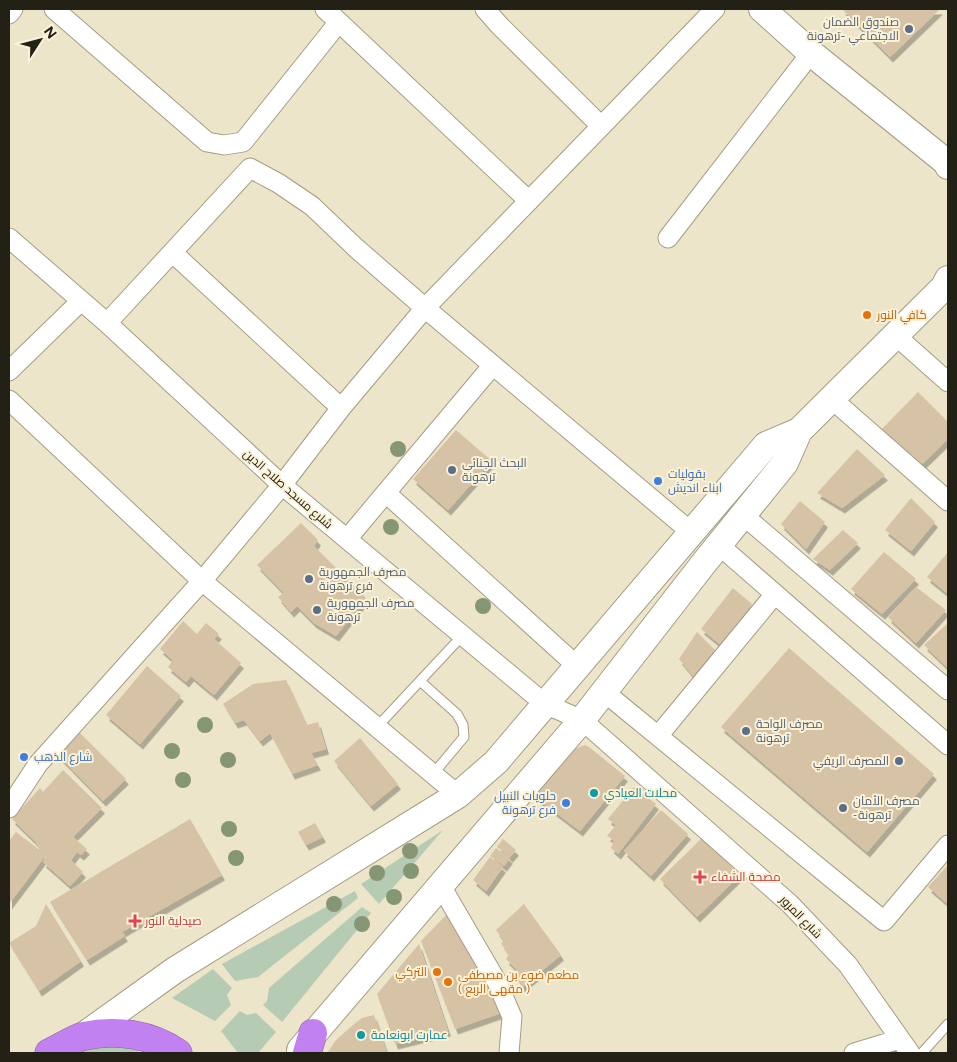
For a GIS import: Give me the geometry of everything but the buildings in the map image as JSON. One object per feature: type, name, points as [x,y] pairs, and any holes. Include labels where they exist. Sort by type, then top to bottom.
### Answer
[{"type":"highway","points":[[49,1053],[83,1036],[111,1032],[140,1036],[168,1046],[178,1053]]},
{"type":"street","points":[[9,14],[13,9]]},
{"type":"street","points":[[54,9],[207,142],[224,145],[243,142],[340,22]]},
{"type":"street","points":[[325,9],[530,201]]},
{"type":"street","points":[[485,9],[601,126]]},
{"type":"street","points":[[9,808],[38,764],[202,581],[282,485],[341,408],[425,308],[715,9]]},
{"type":"street","points":[[762,9],[811,53],[948,164]]},
{"type":"street","points":[[668,238],[811,53]]},
{"type":"street","points":[[107,323],[250,168],[278,183],[312,206],[356,248],[425,308],[692,532]]},
{"type":"street","name":"شلرع مسجد صلاح الدين","points":[[9,238],[107,323],[282,485],[545,704],[582,720]]},
{"type":"street","points":[[174,252],[341,408]]},
{"type":"street","points":[[83,1036],[175,970],[458,796],[496,762],[766,445],[799,430],[947,284]]},
{"type":"street","points":[[9,371],[81,301]]},
{"type":"street","points":[[895,335],[948,382]]},
{"type":"street","points":[[347,539],[492,365]]},
{"type":"street","points":[[832,399],[948,501]]},
{"type":"street","points":[[9,400],[202,581],[458,796]]},
{"type":"street","points":[[306,1046],[582,720],[718,545],[785,463],[799,430]]},
{"type":"street","points":[[386,493],[577,666]]},
{"type":"street","points":[[743,515],[948,690]]},
{"type":"street","points":[[718,545],[948,745]]},
{"type":"street","points":[[658,736],[775,594]]},
{"type":"street","points":[[603,691],[884,921],[948,845]]},
{"type":"street","name":"شارع المرور","points":[[582,720],[790,904],[848,965],[905,1046]]},
{"type":"street","points":[[441,886],[497,982],[512,1017],[509,1053]]},
{"type":"street","points":[[854,1053],[905,1046]]},
{"type":"lane","points":[[376,728],[462,636]]},
{"type":"lane","points":[[420,681],[457,714],[463,725],[464,737],[433,774]]},
{"type":"lane","points":[[922,1053],[948,1024]]},
{"type":"green space","points":[[443,830],[379,904],[361,884]]},
{"type":"green space","points":[[355,891],[358,898],[258,977],[235,981],[222,964]]},
{"type":"green space","points":[[362,907],[371,913],[282,1022],[263,1005],[267,1001],[269,988]]},
{"type":"green space","points":[[213,969],[232,988],[227,995],[231,1005],[215,1021],[172,998]]},
{"type":"green space","points":[[240,1011],[247,1015],[256,1013],[276,1032],[258,1053],[238,1053],[221,1031]]},
{"type":"green space","points":[[87,1043],[139,1046],[138,1053],[82,1053],[80,1049]]},
{"type":"place","name":"صندوق الضمان الاجتماعي -ترهونة","points":[[909,29]]},
{"type":"place","name":"كافي النور","points":[[867,315]]},
{"type":"place","name":"البحث الجنائي ترهونة","points":[[452,470]]},
{"type":"place","name":"بقوليات ابناء انديش","points":[[658,481]]},
{"type":"place","name":"مصرف الجمهورية فرع ترهونة","points":[[309,579]]},
{"type":"place","name":"مصرف الجمهورية ترهونة","points":[[317,610]]},
{"type":"place","name":"مصرف الواحة ترهونة","points":[[746,731]]},
{"type":"place","name":"شارع الذهب","points":[[24,757]]},
{"type":"place","name":"المصرف الريفي","points":[[899,761]]},
{"type":"place","name":"محلات العيادي","points":[[594,793]]},
{"type":"place","name":"حلويات النبيل فرع ترهونة","points":[[566,803]]},
{"type":"place","name":"مصرف الأمان -ترهونة","points":[[843,808]]},
{"type":"place","name":"مصحة الشفاء","points":[[700,877]]},
{"type":"place","name":"صيدلية النور","points":[[135,921]]},
{"type":"place","name":"التركي","points":[[437,972]]},
{"type":"place","name":"مطعم ضوء بن مصطفى ( مقهى الربع )","points":[[448,982]]},
{"type":"place","name":"عمارت ابونعامة","points":[[361,1035]]}]
